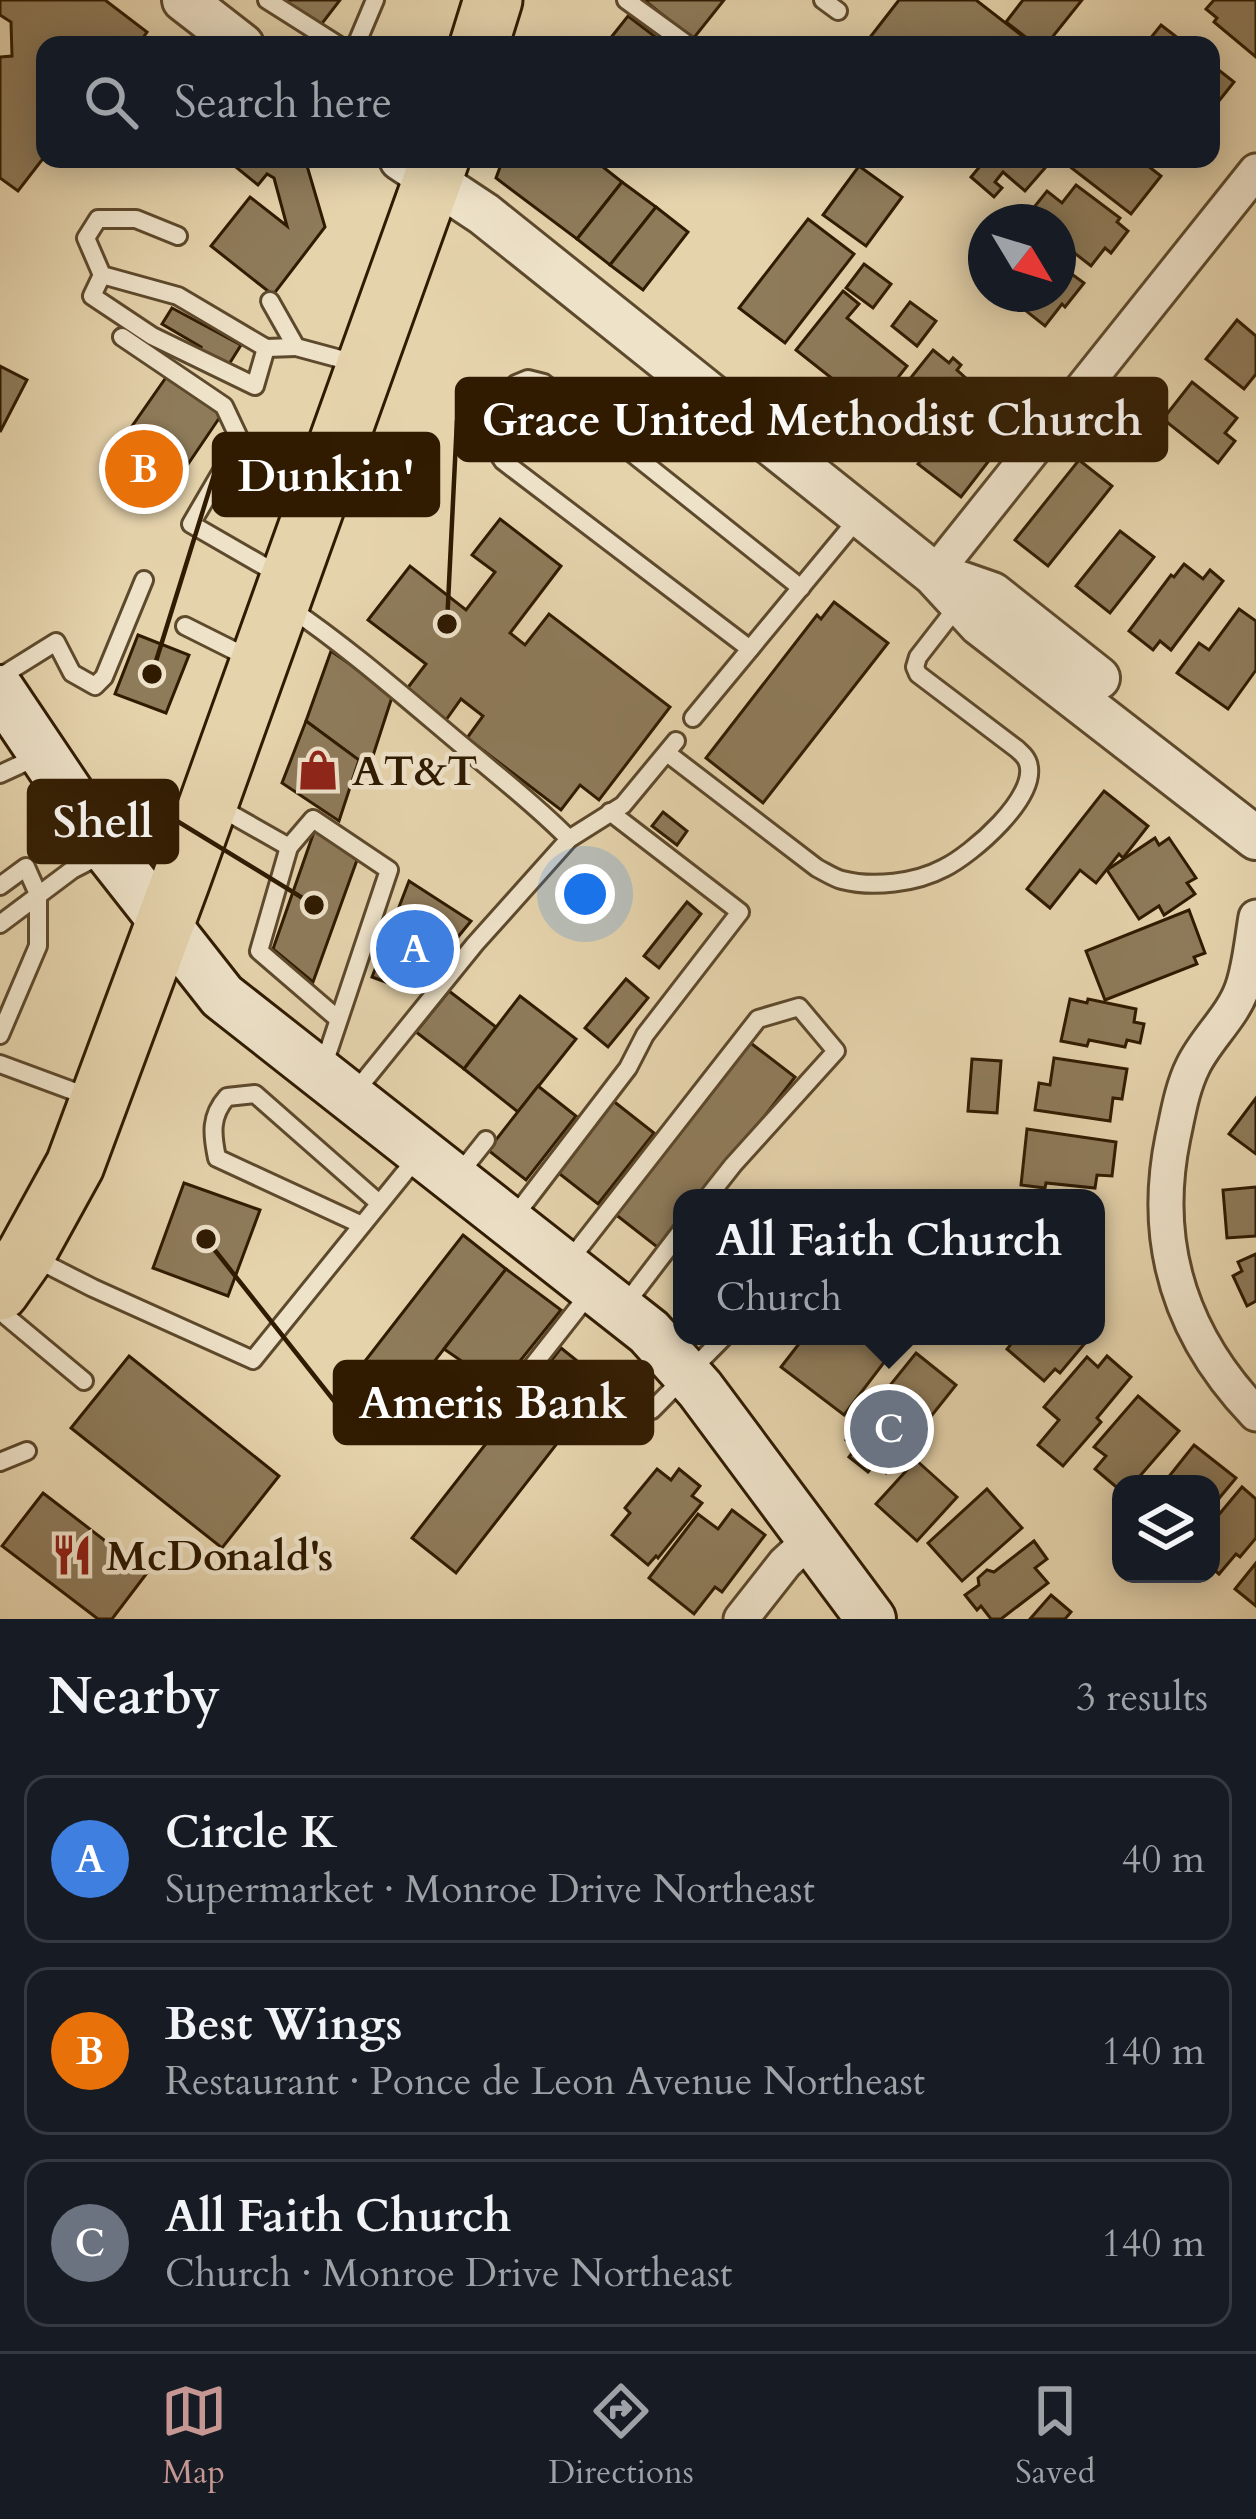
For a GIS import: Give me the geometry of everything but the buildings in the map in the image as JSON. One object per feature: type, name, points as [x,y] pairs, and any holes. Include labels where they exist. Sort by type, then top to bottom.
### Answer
[{"type":"highway","points":[[13,1272],[75,1165],[165,926],[366,366],[424,168]]},
{"type":"main road","points":[[0,690],[108,851],[222,996],[649,1332],[687,1373],[871,1619]]},
{"type":"street","points":[[184,0],[230,36]]},
{"type":"street","points":[[427,168],[860,516],[947,588],[980,624],[1256,838]]},
{"type":"street","points":[[947,588],[1256,171]]},
{"type":"street","points":[[947,588],[992,594],[1256,802]]},
{"type":"street","points":[[1256,917],[1249,988],[1192,1066],[1180,1103],[1165,1202],[1167,1242],[1189,1319],[1227,1383],[1256,1414]]},
{"type":"street","points":[[741,1619],[785,1563],[812,1539]]},
{"type":"lane","points":[[268,0],[321,36]]},
{"type":"lane","points":[[360,36],[375,0]]},
{"type":"lane","points":[[626,0],[676,36]]},
{"type":"lane","points":[[178,236],[136,219],[98,219],[86,238],[102,275],[92,296],[152,336],[255,386],[266,348]]},
{"type":"lane","points":[[102,275],[178,296],[266,348],[296,347],[366,366]]},
{"type":"lane","points":[[270,301],[296,347]]},
{"type":"lane","points":[[122,337],[224,406],[240,440],[325,482]]},
{"type":"lane","points":[[750,649],[503,461],[490,440],[491,421],[516,384],[528,379],[544,383],[801,588]]},
{"type":"lane","points":[[240,440],[191,524],[285,591],[333,637],[537,806],[569,839]]},
{"type":"lane","points":[[693,718],[860,516]]},
{"type":"lane","points":[[0,677],[56,642],[72,673],[95,686],[104,677],[144,580]]},
{"type":"lane","points":[[335,1085],[475,944],[569,839],[623,805],[671,747],[817,868],[841,880],[904,881],[941,870],[975,848],[998,827],[1030,776],[1028,759],[1017,748],[922,679],[915,667],[947,588]]},
{"type":"lane","points":[[185,626],[259,663]]},
{"type":"lane","points":[[0,774],[43,754]]},
{"type":"lane","points":[[209,802],[289,847]]},
{"type":"lane","points":[[510,1223],[740,912],[610,812]]},
{"type":"lane","points":[[335,1085],[338,1019],[389,870],[313,819],[289,847],[259,951],[338,1019]]},
{"type":"lane","points":[[0,924],[72,870],[108,851]]},
{"type":"lane","points":[[0,886],[26,867],[38,894],[38,946],[0,1035]]},
{"type":"lane","points":[[471,1399],[501,1406],[593,1288],[758,1019],[799,1007],[836,1052],[714,1189]]},
{"type":"lane","points":[[0,1064],[99,1101]]},
{"type":"lane","points":[[362,1225],[217,1158],[213,1127],[218,1106],[227,1097],[256,1094],[379,1203]]},
{"type":"lane","points":[[13,1272],[93,1288],[253,1360],[379,1203],[486,1140]]},
{"type":"lane","points":[[593,1288],[673,1236]]},
{"type":"lane","points":[[0,1311],[84,1381]]},
{"type":"lane","points":[[652,1410],[715,1345]]},
{"type":"lane","points":[[0,1462],[27,1451]]},
{"type":"place","name":"Best Wings","points":[[144,469]]},
{"type":"place","name":"Grace United Methodist Church","points":[[447,624]]},
{"type":"place","name":"Dunkin'","points":[[152,674]]},
{"type":"place","name":"AT&T","points":[[318,770]]},
{"type":"place","name":"Shell","points":[[314,905]]},
{"type":"place","name":"Circle K","points":[[415,949]]},
{"type":"place","name":"Ameris Bank","points":[[206,1239]]},
{"type":"place","name":"All Faith Church","points":[[889,1429]]},
{"type":"place","name":"McDonald's","points":[[72,1555]]}]
